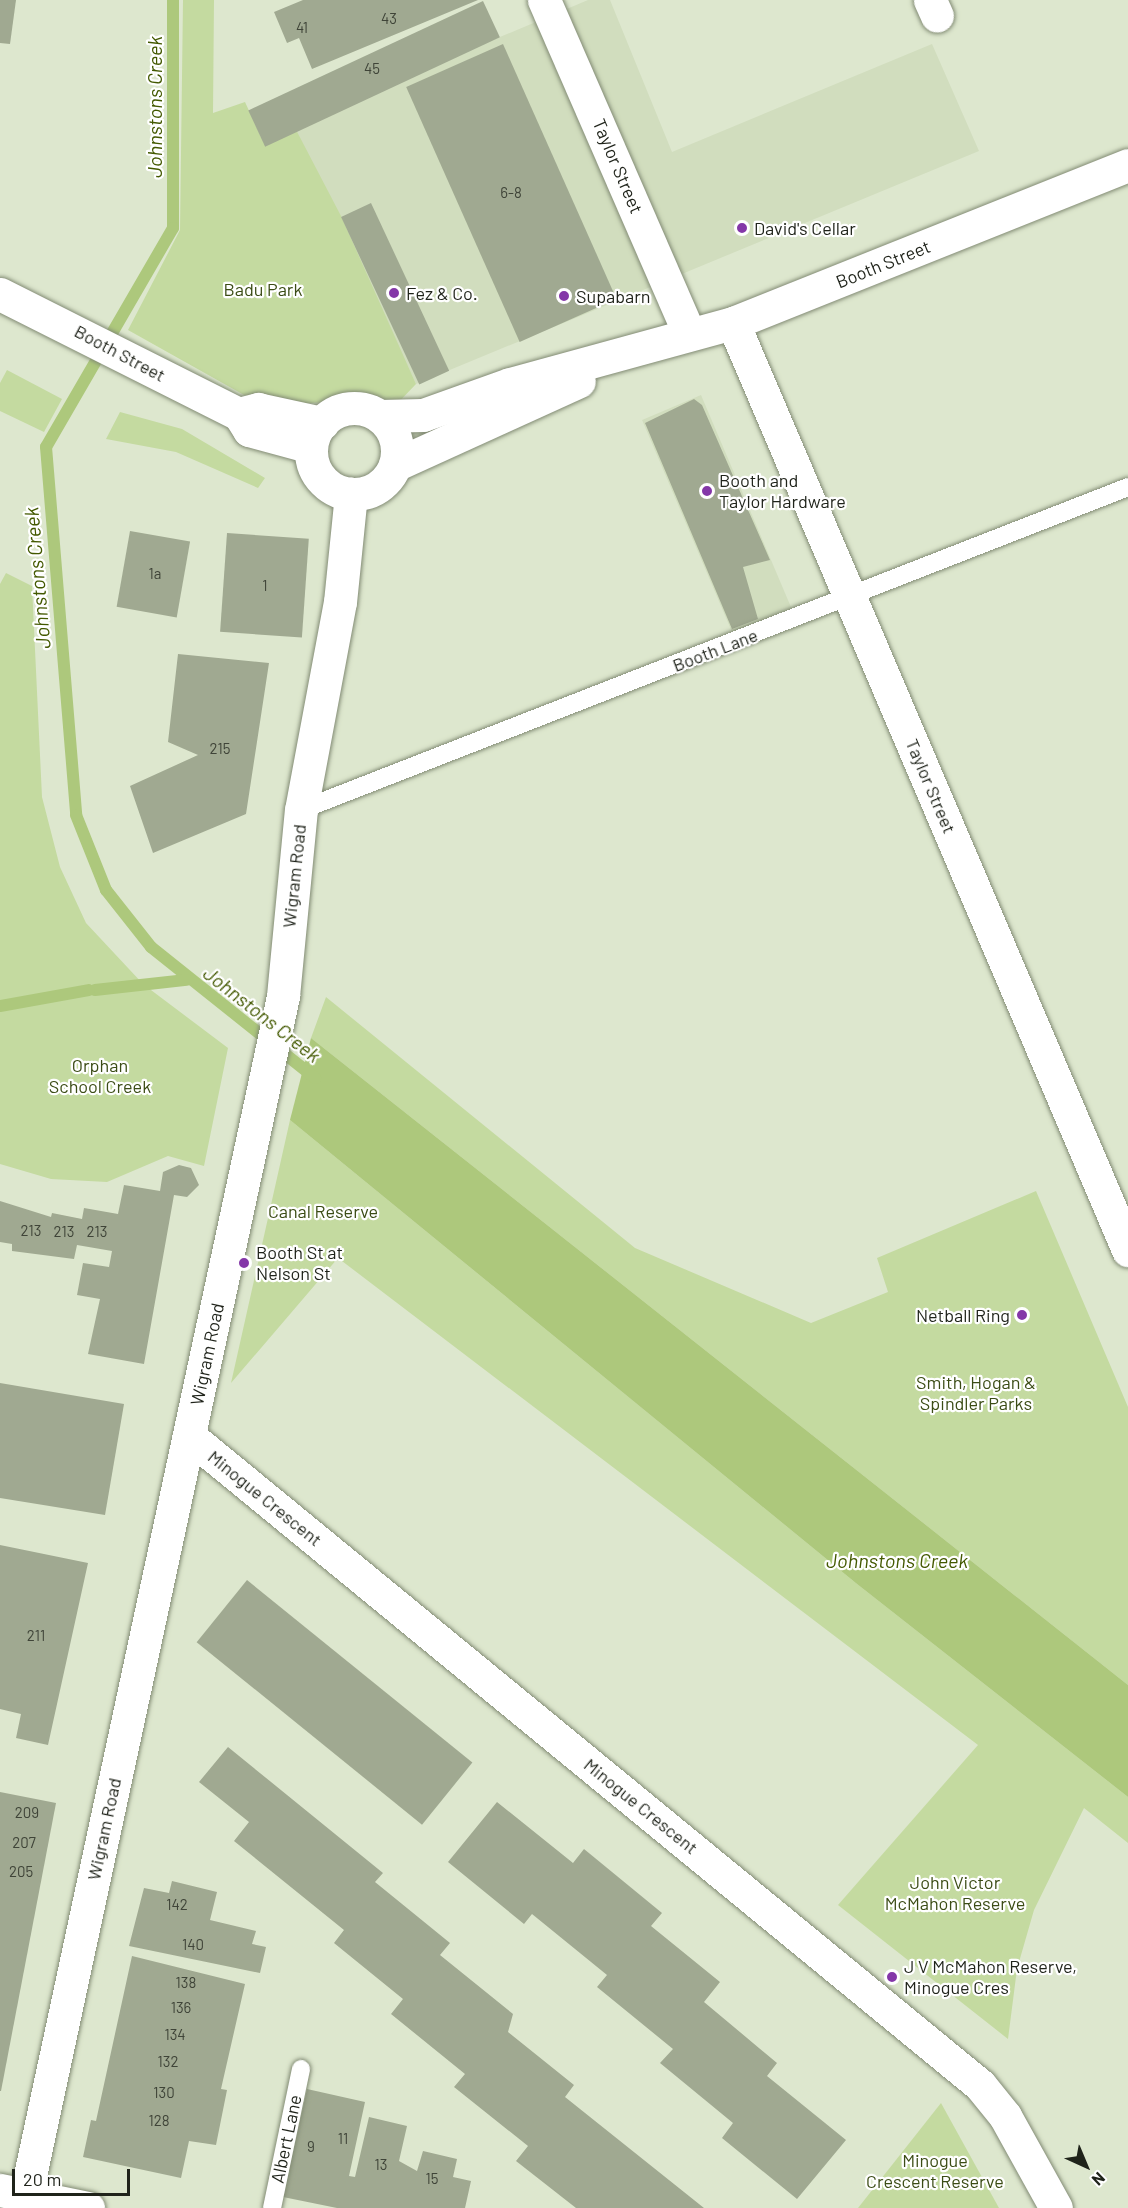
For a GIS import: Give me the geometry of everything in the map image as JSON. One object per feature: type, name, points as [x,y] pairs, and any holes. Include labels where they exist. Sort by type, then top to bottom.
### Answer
[{"type":"street","name":"Taylor Street","points":[[544,0],[689,334]]},
{"type":"street","name":"Booth Street","points":[[380,416],[423,415],[510,384],[634,353],[689,334],[733,323],[1128,165]]},
{"type":"street","name":"Booth Street","points":[[0,294],[39,310],[238,414],[258,409],[317,435]]},
{"type":"street","name":"Taylor Street","points":[[733,323],[1128,1250]]},
{"type":"street","name":"Booth Street","points":[[395,465],[634,353]]},
{"type":"street","points":[[344,409],[380,416],[396,438],[395,465],[378,487],[351,494],[326,484],[317,435],[344,409]]},
{"type":"street","name":"Wigram Road","points":[[16,2198],[189,1436],[283,996],[301,810],[340,602],[351,494]]},
{"type":"street","name":"Minogue Crescent","points":[[189,1436],[980,2085],[1005,2116],[1056,2208]]},
{"type":"street","points":[[16,2198],[88,2208]]},
{"type":"lane","name":"Booth Lane","points":[[301,810],[1126,492]]},
{"type":"lane","name":"Albert Lane","points":[[272,2208],[302,2069]]},
{"type":"shaded area","points":[[588,0],[610,0],[672,152],[932,44],[979,151],[416,384],[293,124]]},
{"type":"shaded area","name":"Booth and Taylor Hardware","points":[[701,395],[792,610],[734,635],[642,420]]},
{"type":"green space","name":"Badu Park","points":[[183,0],[214,0],[213,113],[245,102],[261,137],[293,124],[341,216],[416,384],[393,408],[359,400],[280,405],[244,395],[128,330],[180,230]]},
{"type":"green space","points":[[7,370],[62,399],[44,432],[0,411],[0,383]]},
{"type":"green space","points":[[120,412],[182,429],[265,478],[258,488],[176,452],[106,439]]},
{"type":"green space","name":"Orphan School Creek","points":[[6,573],[32,586],[42,797],[60,867],[86,923],[143,984],[228,1048],[204,1166],[168,1156],[107,1182],[51,1179],[0,1164],[0,584]]},
{"type":"green space","name":"Smith, Hogan & Spindler Parks","points":[[326,997],[635,1248],[811,1323],[888,1292],[877,1258],[1036,1191],[1128,1407],[1128,1685],[311,1038]]},
{"type":"green space","name":"Canal Reserve","points":[[290,1120],[857,1584],[1128,1797],[1128,1843],[1084,1808],[1034,1910],[1017,1969],[1008,2039],[838,1905],[978,1745],[338,1258],[231,1383]]},
{"type":"green space","name":"Minogue Crescent Reserve","points":[[941,2103],[999,2208],[858,2208]]},
{"type":"water","name":"Johnstons Creek","points":[[311,1038],[1128,1685],[1128,1797],[857,1584],[290,1120]]},
{"type":"building","points":[[0,0],[16,0],[10,44],[0,43]]},
{"type":"building","points":[[303,0],[478,0],[312,69],[299,38],[287,43],[274,12]]},
{"type":"building","points":[[483,1],[500,37],[265,147],[248,110]]},
{"type":"building","points":[[503,44],[616,299],[520,342],[406,87]]},
{"type":"building","name":"Fez & Co.","points":[[371,203],[449,371],[419,385],[341,217]]},
{"type":"building","name":"Booth and Taylor Hardware","points":[[694,399],[702,405],[770,560],[743,567],[758,619],[732,629],[645,423]]},
{"type":"building","points":[[130,531],[190,542],[177,617],[117,607]]},
{"type":"building","points":[[227,533],[309,539],[302,637],[220,632]]},
{"type":"building","points":[[178,654],[269,663],[246,814],[153,853],[130,786],[198,755],[168,742]]},
{"type":"building","points":[[179,1165],[191,1168],[199,1185],[187,1197],[174,1195],[144,1364],[88,1354],[100,1299],[77,1295],[83,1263],[109,1267],[112,1251],[77,1245],[74,1259],[12,1251],[12,1244],[0,1242],[0,1201],[51,1217],[52,1213],[82,1219],[84,1208],[118,1214],[124,1185],[160,1191],[163,1172]]},
{"type":"building","points":[[0,1383],[124,1404],[105,1515],[0,1498]]},
{"type":"building","points":[[0,1545],[88,1563],[48,1745],[16,1738],[21,1714],[0,1709]]},
{"type":"building","points":[[247,1580],[472,1763],[422,1825],[197,1642]]},
{"type":"building","points":[[228,1747],[383,1873],[375,1882],[450,1943],[440,1955],[513,2014],[508,2032],[574,2085],[565,2097],[704,2208],[576,2208],[516,2161],[528,2146],[454,2087],[465,2074],[391,2014],[403,1999],[334,1943],[344,1930],[234,1841],[249,1822],[199,1782]]},
{"type":"building","points":[[0,1792],[56,1803],[1,2091],[0,2091]]},
{"type":"building","points":[[497,1802],[573,1863],[584,1849],[662,1913],[651,1926],[720,1982],[704,2002],[777,2063],[767,2076],[846,2140],[797,2199],[722,2138],[733,2123],[660,2063],[673,2049],[597,1987],[607,1975],[532,1914],[524,1924],[448,1862]]},
{"type":"building","points":[[172,1881],[217,1892],[210,1920],[256,1931],[252,1944],[266,1947],[260,1973],[129,1946],[144,1888],[169,1893]]},
{"type":"building","points":[[132,1956],[245,1984],[221,2089],[227,2090],[216,2145],[189,2141],[181,2178],[83,2157],[91,2120],[96,2121]]},
{"type":"building","points":[[307,2089],[365,2102],[349,2176],[355,2177],[369,2117],[407,2126],[399,2161],[417,2171],[423,2151],[457,2159],[453,2177],[471,2181],[465,2208],[337,2208],[283,2197]]},
{"type":"waterway","name":"Johnstons Creek","points":[[173,0],[173,228],[46,447],[76,815],[106,890],[151,947],[315,1078]]},
{"type":"waterway","name":"Orphan School Creek","points":[[95,990],[186,980]]},
{"type":"waterway","name":"Orphan School Creek","points":[[0,1006],[89,990]]},
{"type":"place","name":"David's Cellar","points":[[742,228]]},
{"type":"place","name":"Fez & Co.","points":[[394,293]]},
{"type":"place","name":"Supabarn","points":[[564,296]]},
{"type":"place","name":"Booth and Taylor Hardware","points":[[707,491]]},
{"type":"place","name":"Booth St at Nelson St","points":[[244,1263]]},
{"type":"place","name":"Netball Ring","points":[[1022,1315]]},
{"type":"place","name":"J V McMahon Reserve, Minogue Cres","points":[[892,1977]]},
{"type":"park label","name":"John Victor McMahon Reserve","points":[[955,1893]]}]
